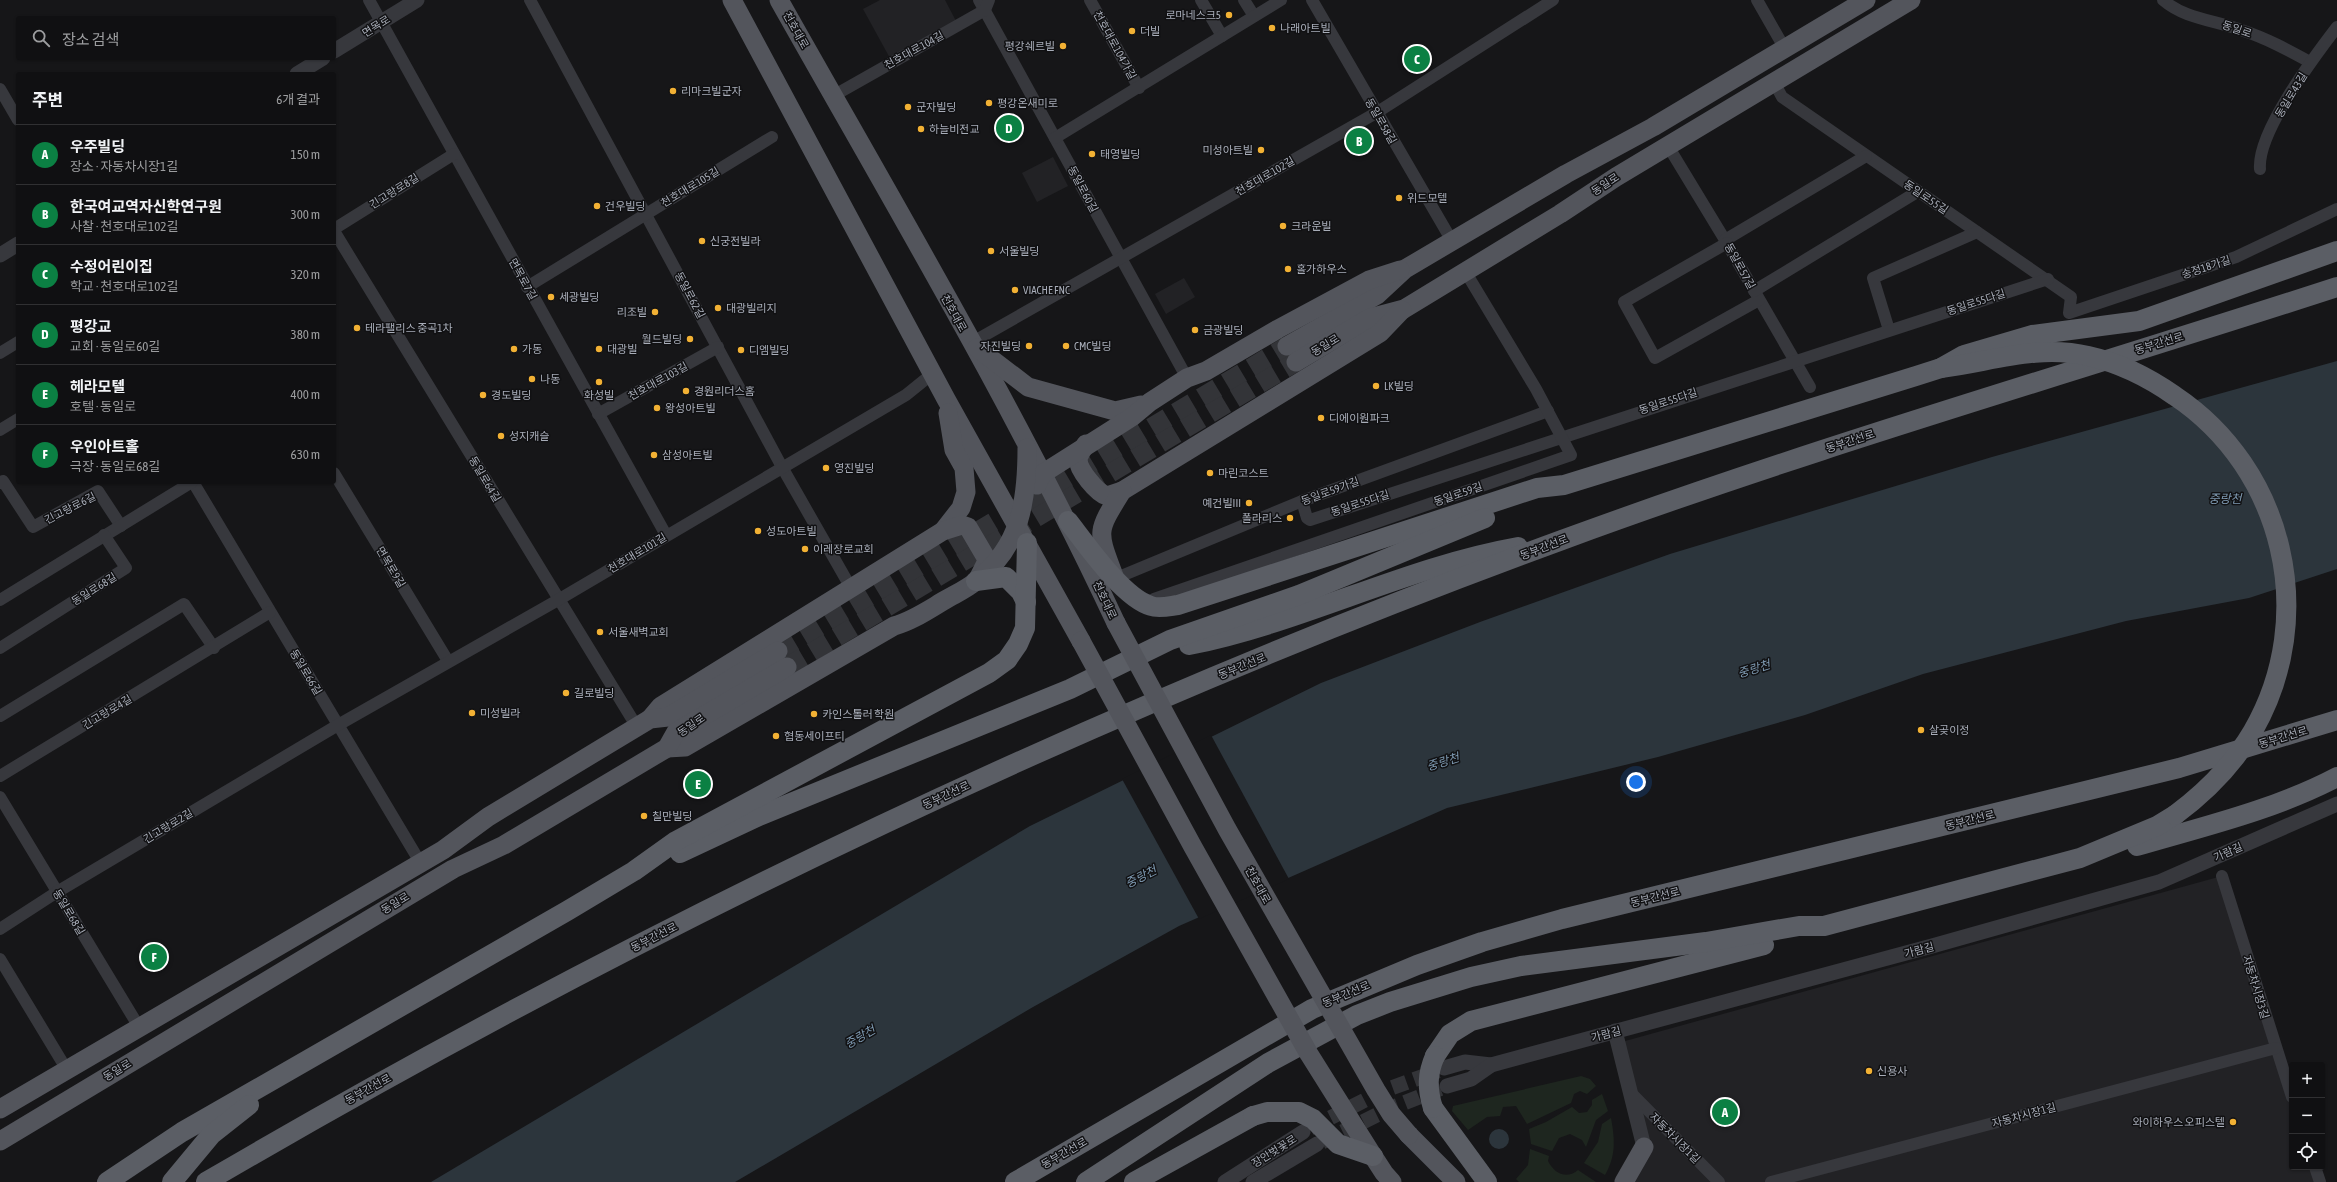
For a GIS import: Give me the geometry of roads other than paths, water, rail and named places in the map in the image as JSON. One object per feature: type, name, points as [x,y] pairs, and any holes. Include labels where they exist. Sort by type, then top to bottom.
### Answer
[{"type":"highway","points":[[1941,368],[1964,355],[2032,335],[2131,322],[2159,315],[2337,251]]},
{"type":"highway","name":"동부간선로","points":[[206,1182],[368,1089],[528,1002],[750,889],[929,803],[1098,725],[1316,636],[1565,539],[1947,410],[2337,287]]},
{"type":"highway","points":[[634,870],[682,852],[792,802],[1063,692],[1170,640],[1299,595],[1542,496],[1564,485],[1941,368],[1967,365],[2041,350],[2079,354],[2110,362],[2138,373],[2162,387],[2204,417],[2234,449],[2260,491],[2270,513],[2283,564],[2286,614],[2279,667],[2263,711],[2239,752],[2211,786],[2157,826],[2080,858],[1824,926],[1801,935],[1471,1021],[1450,1034],[1439,1062],[1428,1077],[1428,1087],[1433,1108],[1487,1182]]},
{"type":"highway","points":[[1068,521],[1114,578],[1136,599],[1145,604],[1164,607],[1198,601],[1537,488],[1564,485]]},
{"type":"highway","points":[[106,1182],[182,1132],[239,1098],[278,1079],[634,870],[676,841],[995,668],[1007,660],[1018,644],[1025,628],[1026,604],[1022,534]]},
{"type":"highway","points":[[1110,669],[1172,648],[1248,631],[1477,554],[1565,539]]},
{"type":"highway","points":[[976,582],[1006,577],[1021,592],[1026,604]]},
{"type":"highway","name":"동부간선로","points":[[1015,1182],[1312,1009],[1410,968],[1475,945],[1562,919],[2179,768],[2337,720]]},
{"type":"highway","points":[[2080,858],[2108,855],[2253,812],[2312,790],[2337,777]]},
{"type":"highway","points":[[1086,1182],[1268,1063],[1357,1015],[1390,1002],[1471,977],[1521,966],[1706,942],[1799,926],[1824,926]]},
{"type":"highway","points":[[172,1182],[211,1134],[246,1108],[278,1079]]},
{"type":"highway","points":[[1134,1182],[1253,1116],[1267,1112],[1299,1112],[1313,1119],[1338,1144],[1373,1156]]},
{"type":"main road","points":[[732,0],[932,374],[1022,534],[1193,847],[1309,1054],[1386,1179]]},
{"type":"main road","name":"천호대로","points":[[779,0],[971,343],[1068,521],[1116,623],[1289,939],[1391,1114],[1456,1182]]},
{"type":"main road","name":"동일로","points":[[1866,0],[1653,128],[1566,174],[1405,268],[1377,295],[1292,354],[1370,318],[1404,309],[1668,146],[1911,0]]},
{"type":"main road","points":[[667,748],[685,747],[894,626],[907,622],[976,582],[1022,534],[1034,494],[1042,474],[1086,444],[1132,417],[1150,402],[1187,378],[1206,371],[1278,329],[1369,280],[1405,268]]},
{"type":"main road","points":[[1086,444],[1080,454],[1079,464],[1096,491],[1107,496],[1122,491],[1380,333],[1404,309]]},
{"type":"main road","points":[[971,343],[1018,381],[1028,387],[1115,411],[1126,410],[1150,402]]},
{"type":"main road","points":[[943,531],[961,508],[966,492],[964,468],[954,450],[946,399]]},
{"type":"main road","points":[[1022,534],[1027,489],[1027,447]]},
{"type":"main road","points":[[1116,623],[1114,578],[1102,544],[1101,534],[1102,524],[1122,491]]},
{"type":"main road","points":[[643,723],[661,706],[943,531],[962,525],[968,527],[986,556],[987,561],[976,582]]},
{"type":"main road","name":"동일로","points":[[0,1109],[420,862],[443,850],[488,817],[643,723],[668,717],[783,659],[676,732],[667,748],[504,845],[453,868],[0,1141]]},
{"type":"main road","points":[[1624,1182],[1644,1147]]},
{"type":"street","name":"면목로7길","points":[[369,0],[666,535]]},
{"type":"street","name":"면목로","points":[[336,50],[417,0]]},
{"type":"street","name":"동일로62길","points":[[530,0],[782,467],[851,588]]},
{"type":"street","points":[[1201,0],[1222,36]]},
{"type":"street","points":[[1244,0],[1254,16]]},
{"type":"street","points":[[1055,138],[1139,88],[1280,0]]},
{"type":"street","name":"동일로58길","points":[[1312,0],[1376,113],[1452,241]]},
{"type":"street","name":"천호대로102길","points":[[971,343],[1376,113],[1538,4],[1553,0]]},
{"type":"street","points":[[1757,0],[1784,49]]},
{"type":"street","name":"동일로","points":[[2163,0],[2175,11],[2242,30],[2273,42],[2310,62]]},
{"type":"street","name":"천호대로104가길","points":[[1093,1],[1139,88]]},
{"type":"street","name":"천호대로104길","points":[[833,96],[984,3]]},
{"type":"street","name":"동일로60길","points":[[984,3],[1055,138],[1187,378]]},
{"type":"street","name":"동일로43길","points":[[2260,169],[2259,160],[2280,112],[2310,62],[2337,27]]},
{"type":"street","points":[[300,72],[320,60]]},
{"type":"street","name":"동일로55길","points":[[1774,82],[1782,97],[1917,192],[2048,279],[2072,297],[2069,313]]},
{"type":"street","points":[[0,90],[16,117]]},
{"type":"street","name":"천호대로105길","points":[[527,287],[772,137]]},
{"type":"street","name":"동일로57길","points":[[1668,146],[1726,241],[1810,387]]},
{"type":"street","name":"긴고랑로8길","points":[[336,229],[454,154]]},
{"type":"street","points":[[1866,156],[1624,302],[1656,358],[1917,192]]},
{"type":"street","name":"송정18가길","points":[[2069,313],[2236,257],[2337,210]]},
{"type":"street","points":[[1889,330],[1873,278],[1977,232]]},
{"type":"street","name":"동일로64길","points":[[336,233],[558,600],[643,723]]},
{"type":"street","points":[[0,255],[16,245]]},
{"type":"street","name":"동일로59길","points":[[1145,604],[1154,599],[1274,556],[1571,455],[1562,436],[1518,358],[1465,271]]},
{"type":"street","name":"동일로55다길","points":[[1302,501],[1307,518],[1310,520],[1562,436],[2048,279]]},
{"type":"street","points":[[0,353],[16,343]]},
{"type":"street","name":"천호대로103길","points":[[598,414],[718,348]]},
{"type":"street","name":"천호대로101길","points":[[338,725],[448,661],[558,600],[906,395],[932,374]]},
{"type":"street","name":"동일로59가길","points":[[1114,578],[1302,501],[1548,411]]},
{"type":"street","points":[[0,430],[16,420]]},
{"type":"street","name":"면목로9길","points":[[336,476],[448,661]]},
{"type":"street","name":"긴고랑로6길","points":[[1,482],[33,527],[98,491],[120,526]]},
{"type":"street","points":[[0,600],[189,484]]},
{"type":"street","name":"동일로66길","points":[[193,484],[420,862]]},
{"type":"street","name":"동일로68길","points":[[0,648],[126,568],[104,535]]},
{"type":"street","points":[[0,716],[184,604],[214,648]]},
{"type":"street","name":"긴고랑로4길","points":[[0,776],[214,648],[270,612]]},
{"type":"street","name":"긴고랑로2길","points":[[0,929],[57,892],[338,725]]},
{"type":"street","name":"동일로68길","points":[[0,798],[139,1027]]},
{"type":"street","name":"가람길","points":[[1447,1086],[1470,1079],[1491,1065],[1932,946],[2159,882],[2337,804]]},
{"type":"street","name":"자동차시장3길","points":[[2222,876],[2289,1088]]},
{"type":"street","points":[[0,959],[67,1070]]},
{"type":"street","points":[[1615,1032],[1632,1094],[1644,1147],[1633,1182]]},
{"type":"street","name":"자동차시장1길","points":[[1771,1182],[2276,1048]]},
{"type":"street","name":"가람길","points":[[1439,1062],[1465,1062],[1491,1065]]},
{"type":"street","name":"자동차시장1길","points":[[1632,1094],[1719,1182]]},
{"type":"street","name":"장안벚꽃로","points":[[1225,1182],[1303,1132]]},
{"type":"street","name":"장안벚꽃로","points":[[1253,1182],[1317,1144]]},
{"type":"street","points":[[2316,1170],[2320,1182]]},
{"type":"water","name":"중랑천","points":[[2337,361],[2337,569],[2249,598],[2126,621],[1923,674],[1805,715],[1658,757],[1447,808],[1179,926],[1033,1007],[735,1182],[431,1182],[1030,826],[1321,683],[1480,622],[1670,554],[1992,457]]},
{"type":"water","points":[[1495,1129],[1503,1129],[1509,1135],[1509,1143],[1503,1149],[1495,1149],[1489,1143],[1489,1135]]},
{"type":"tunnel","points":[[778,651],[1287,346]]},
{"type":"tunnel","points":[[787,667],[1296,362]]},
{"type":"tunnel","points":[[1310,1128],[1383,1091],[1438,1071]]},
{"type":"tunnel","points":[[1322,1142],[1391,1108],[1447,1086]]},
{"type":"place","name":"로마네스크5","points":[[1229,15]]},
{"type":"place","name":"나래아트빌","points":[[1272,28]]},
{"type":"place","name":"더빌","points":[[1132,31]]},
{"type":"place","name":"평강쉐르빌","points":[[1063,46]]},
{"type":"place","name":"수정어린이집","points":[[1417,59]]},
{"type":"place","name":"리마크빌군자","points":[[673,91]]},
{"type":"place","name":"평강온새미로","points":[[989,103]]},
{"type":"place","name":"군자빌딩","points":[[908,107]]},
{"type":"place","name":"평강교","points":[[1009,128]]},
{"type":"place","name":"하늘비전교","points":[[921,129]]},
{"type":"place","name":"한국여교역자신학연구원","points":[[1359,141]]},
{"type":"place","name":"미성아트빌","points":[[1261,150]]},
{"type":"place","name":"태영빌딩","points":[[1092,154]]},
{"type":"place","name":"위드모텔","points":[[1399,198]]},
{"type":"place","name":"건우빌딩","points":[[597,206]]},
{"type":"place","name":"크라운빌","points":[[1283,226]]},
{"type":"place","name":"신궁전빌라","points":[[702,241]]},
{"type":"place","name":"서울빌딩","points":[[991,251]]},
{"type":"place","name":"홀가하우스","points":[[1288,269]]},
{"type":"place","name":"VIACHE FNC","points":[[1015,290]]},
{"type":"place","name":"세광빌딩","points":[[551,297]]},
{"type":"place","name":"대광빌리지","points":[[718,308]]},
{"type":"place","name":"리조빌","points":[[655,312]]},
{"type":"place","name":"테라팰리스 중곡1차","points":[[357,328]]},
{"type":"place","name":"금광빌딩","points":[[1195,330]]},
{"type":"place","name":"월드빌딩","points":[[690,339]]},
{"type":"place","name":"자진빌딩","points":[[1029,346]]},
{"type":"place","name":"CMC빌딩","points":[[1066,346]]},
{"type":"place","name":"가동","points":[[514,349]]},
{"type":"place","name":"대광빌","points":[[599,349]]},
{"type":"place","name":"디엠빌딩","points":[[741,350]]},
{"type":"place","name":"나동","points":[[532,379]]},
{"type":"place","name":"화성빌","points":[[599,382]]},
{"type":"place","name":"LK빌딩","points":[[1376,386]]},
{"type":"place","name":"경원리더스홈","points":[[686,391]]},
{"type":"place","name":"경도빌딩","points":[[483,395]]},
{"type":"place","name":"왕성아트빌","points":[[657,408]]},
{"type":"place","name":"디에이원파크","points":[[1321,418]]},
{"type":"place","name":"성지캐슬","points":[[501,436]]},
{"type":"place","name":"삼성아트빌","points":[[654,455]]},
{"type":"place","name":"영진빌딩","points":[[826,468]]},
{"type":"place","name":"마린코스트","points":[[1210,473]]},
{"type":"place","name":"예건빌III","points":[[1249,503]]},
{"type":"place","name":"폴라리스","points":[[1290,518]]},
{"type":"place","name":"성도아트빌","points":[[758,531]]},
{"type":"place","name":"이레장로교회","points":[[805,549]]},
{"type":"place","name":"서울새벽교회","points":[[600,632]]},
{"type":"place","name":"길로빌딩","points":[[566,693]]},
{"type":"place","name":"미성빌라","points":[[472,713]]},
{"type":"place","name":"카인스톨러 학원","points":[[814,714]]},
{"type":"place","name":"살곶이정","points":[[1921,730]]},
{"type":"place","name":"협동세이프티","points":[[776,736]]},
{"type":"place","name":"헤라모텔","points":[[698,784]]},
{"type":"place","name":"칠만빌딩","points":[[644,816]]},
{"type":"place","name":"우인아트홀","points":[[154,957]]},
{"type":"place","name":"신용사","points":[[1869,1071]]},
{"type":"place","name":"우주빌딩","points":[[1725,1112]]},
{"type":"place","name":"와이하우스 오피스텔","points":[[2233,1122]]}]
